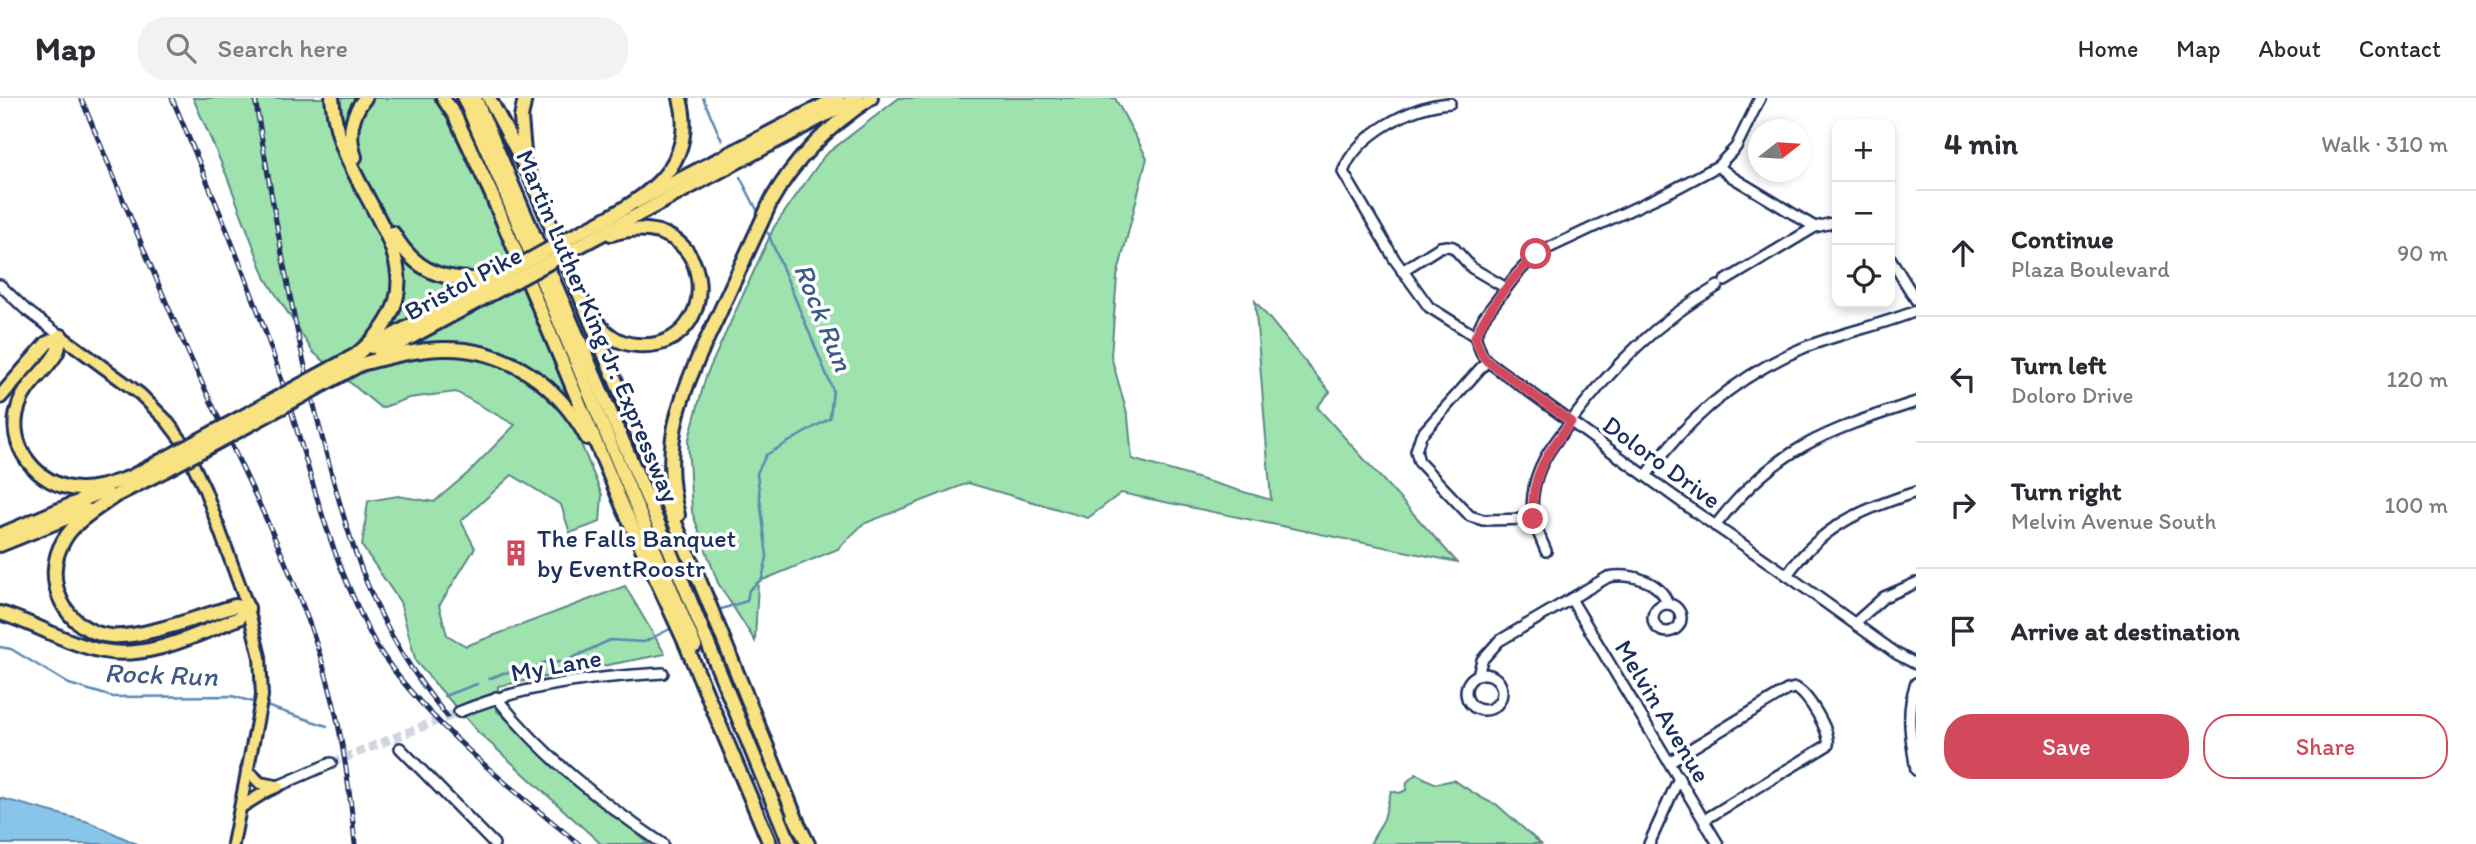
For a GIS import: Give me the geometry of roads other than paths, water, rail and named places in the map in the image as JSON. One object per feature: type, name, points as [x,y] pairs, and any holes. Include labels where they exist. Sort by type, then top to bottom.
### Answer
[{"type":"highway","points":[[332,98],[342,143],[392,246],[398,268],[399,286],[393,312],[359,360]]},
{"type":"highway","points":[[365,98],[352,120],[351,145],[398,242],[416,262],[442,276],[461,280],[515,274]]},
{"type":"highway","points":[[443,98],[455,116],[496,204],[623,506]]},
{"type":"highway","name":"Martin Luther King Jr. Expressway","points":[[464,98],[685,605]]},
{"type":"highway","name":"Martin Luther King Jr. Expressway","points":[[475,98],[685,605]]},
{"type":"highway","points":[[489,98],[530,176],[707,599],[701,632],[770,844]]},
{"type":"highway","points":[[498,98],[514,143]]},
{"type":"highway","points":[[525,98],[521,137],[530,176]]},
{"type":"highway","points":[[636,202],[663,178],[678,153],[684,127],[680,98]]},
{"type":"highway","points":[[570,245],[636,202],[837,98]]},
{"type":"highway","points":[[587,242],[857,98]]},
{"type":"highway","points":[[691,563],[676,511],[671,476],[673,429],[683,391],[782,183],[818,140],[842,118],[871,98]]},
{"type":"highway","points":[[584,304],[601,329],[613,338],[626,344],[648,345],[669,339],[688,324],[697,304],[699,288],[689,255],[678,242],[666,234],[651,229],[633,229],[587,242]]},
{"type":"highway","name":"Bristol Pike","points":[[359,360],[570,245],[587,242]]},
{"type":"highway","points":[[248,608],[235,606],[121,637],[97,633],[78,622],[64,608],[54,578],[56,556],[73,527],[162,466],[359,360],[496,278]]},
{"type":"highway","points":[[61,337],[57,352],[29,386],[19,405],[16,432],[24,457],[42,477],[70,488],[94,488],[162,466]]},
{"type":"highway","points":[[0,397],[47,343],[61,337]]},
{"type":"highway","points":[[359,360],[442,349],[478,352],[514,364],[547,385],[572,412],[623,506],[728,676],[808,844]]},
{"type":"highway","points":[[0,535],[58,512],[132,477]]},
{"type":"highway","points":[[0,545],[112,498]]},
{"type":"highway","points":[[685,605],[701,632],[790,844]]},
{"type":"highway","points":[[0,613],[96,649],[128,653],[162,646],[239,618],[248,608]]},
{"type":"highway","points":[[701,632],[778,844]]},
{"type":"main road","points":[[61,337],[140,394],[176,433],[202,481],[248,608],[260,657],[262,696],[233,844]]},
{"type":"main road","points":[[247,770],[260,783],[278,786]]},
{"type":"main road","points":[[240,807],[278,786]]},
{"type":"street","points":[[1450,103],[1429,106],[1390,122],[1348,160],[1343,172],[1402,271],[1429,307],[1475,337],[1484,317],[1536,254],[1718,166],[1736,147],[1760,98]]},
{"type":"street","points":[[1718,166],[1815,228]]},
{"type":"street","points":[[1546,551],[1533,519],[1533,493],[1539,469],[1546,455],[1591,395],[1636,346],[1687,304],[1815,228],[1832,223]]},
{"type":"street","points":[[1402,271],[1440,247],[1447,246],[1453,247],[1472,268],[1506,288]]},
{"type":"street","points":[[1895,266],[1916,300]]},
{"type":"street","points":[[0,285],[61,337]]},
{"type":"street","points":[[1646,476],[1670,444],[1698,415],[1755,373],[1802,349],[1916,311]]},
{"type":"street","name":"Doloro Drive","points":[[1475,337],[1487,361],[1896,654],[1916,664]]},
{"type":"street","points":[[1487,361],[1421,435],[1417,444],[1418,458],[1470,516],[1483,520],[1533,519]]},
{"type":"street","points":[[1715,526],[1766,471],[1796,449],[1836,429],[1916,402]]},
{"type":"street","points":[[1787,575],[1816,541],[1841,522],[1869,508],[1916,492]]},
{"type":"street","points":[[1478,675],[1494,676],[1502,685],[1502,698],[1494,708],[1480,710],[1469,703],[1467,697],[1467,685],[1478,675],[1482,660],[1499,641],[1608,577],[1621,574],[1645,580],[1663,594],[1668,604]]},
{"type":"street","points":[[1855,623],[1884,597],[1916,583]]},
{"type":"street","name":"Melvin Avenue","points":[[1571,599],[1718,844]]},
{"type":"street","name":"My Lane","points":[[459,712],[496,697],[569,681],[663,673]]},
{"type":"street","points":[[1916,682],[1908,718],[1916,770]]},
{"type":"street","points":[[1669,762],[1787,690],[1795,688],[1803,692],[1827,732],[1828,745],[1704,820]]},
{"type":"street","points":[[496,697],[547,753],[590,791],[663,844]]},
{"type":"street","points":[[400,748],[494,844]]},
{"type":"street","points":[[278,786],[331,763]]},
{"type":"street","points":[[1649,844],[1679,778]]},
{"type":"water","points":[[0,798],[89,822],[137,844],[0,844]]},
{"type":"waterway","name":"Rock Run","points":[[703,98],[722,141]]},
{"type":"waterway","name":"Rock Run","points":[[740,177],[757,210]]},
{"type":"waterway","name":"Rock Run","points":[[718,610],[747,601],[749,590],[762,579],[767,557],[757,473],[766,455],[830,418],[833,390],[768,233]]},
{"type":"waterway","name":"Rock Run","points":[[489,679],[503,673],[529,671],[545,662],[564,662],[610,640],[644,642],[672,628]]},
{"type":"waterway","name":"Rock Run","points":[[0,647],[11,649],[69,684],[113,697],[232,696],[257,703]]},
{"type":"waterway","name":"Rock Run","points":[[444,696],[477,684]]},
{"type":"waterway","name":"Rock Run","points":[[263,705],[327,726]]},
{"type":"tunnel","points":[[331,763],[459,712]]},
{"type":"railway","points":[[81,98],[178,329],[284,559],[315,640],[338,722],[355,844]]},
{"type":"railway","points":[[172,98],[254,300],[332,545],[372,637],[404,683],[450,733],[501,780],[579,844]]},
{"type":"railway","points":[[255,98],[302,353],[322,437],[354,550],[382,618],[400,650],[447,716]]},
{"type":"place","name":"The Falls Banquet by EventRoostr","points":[[516,553]]}]
